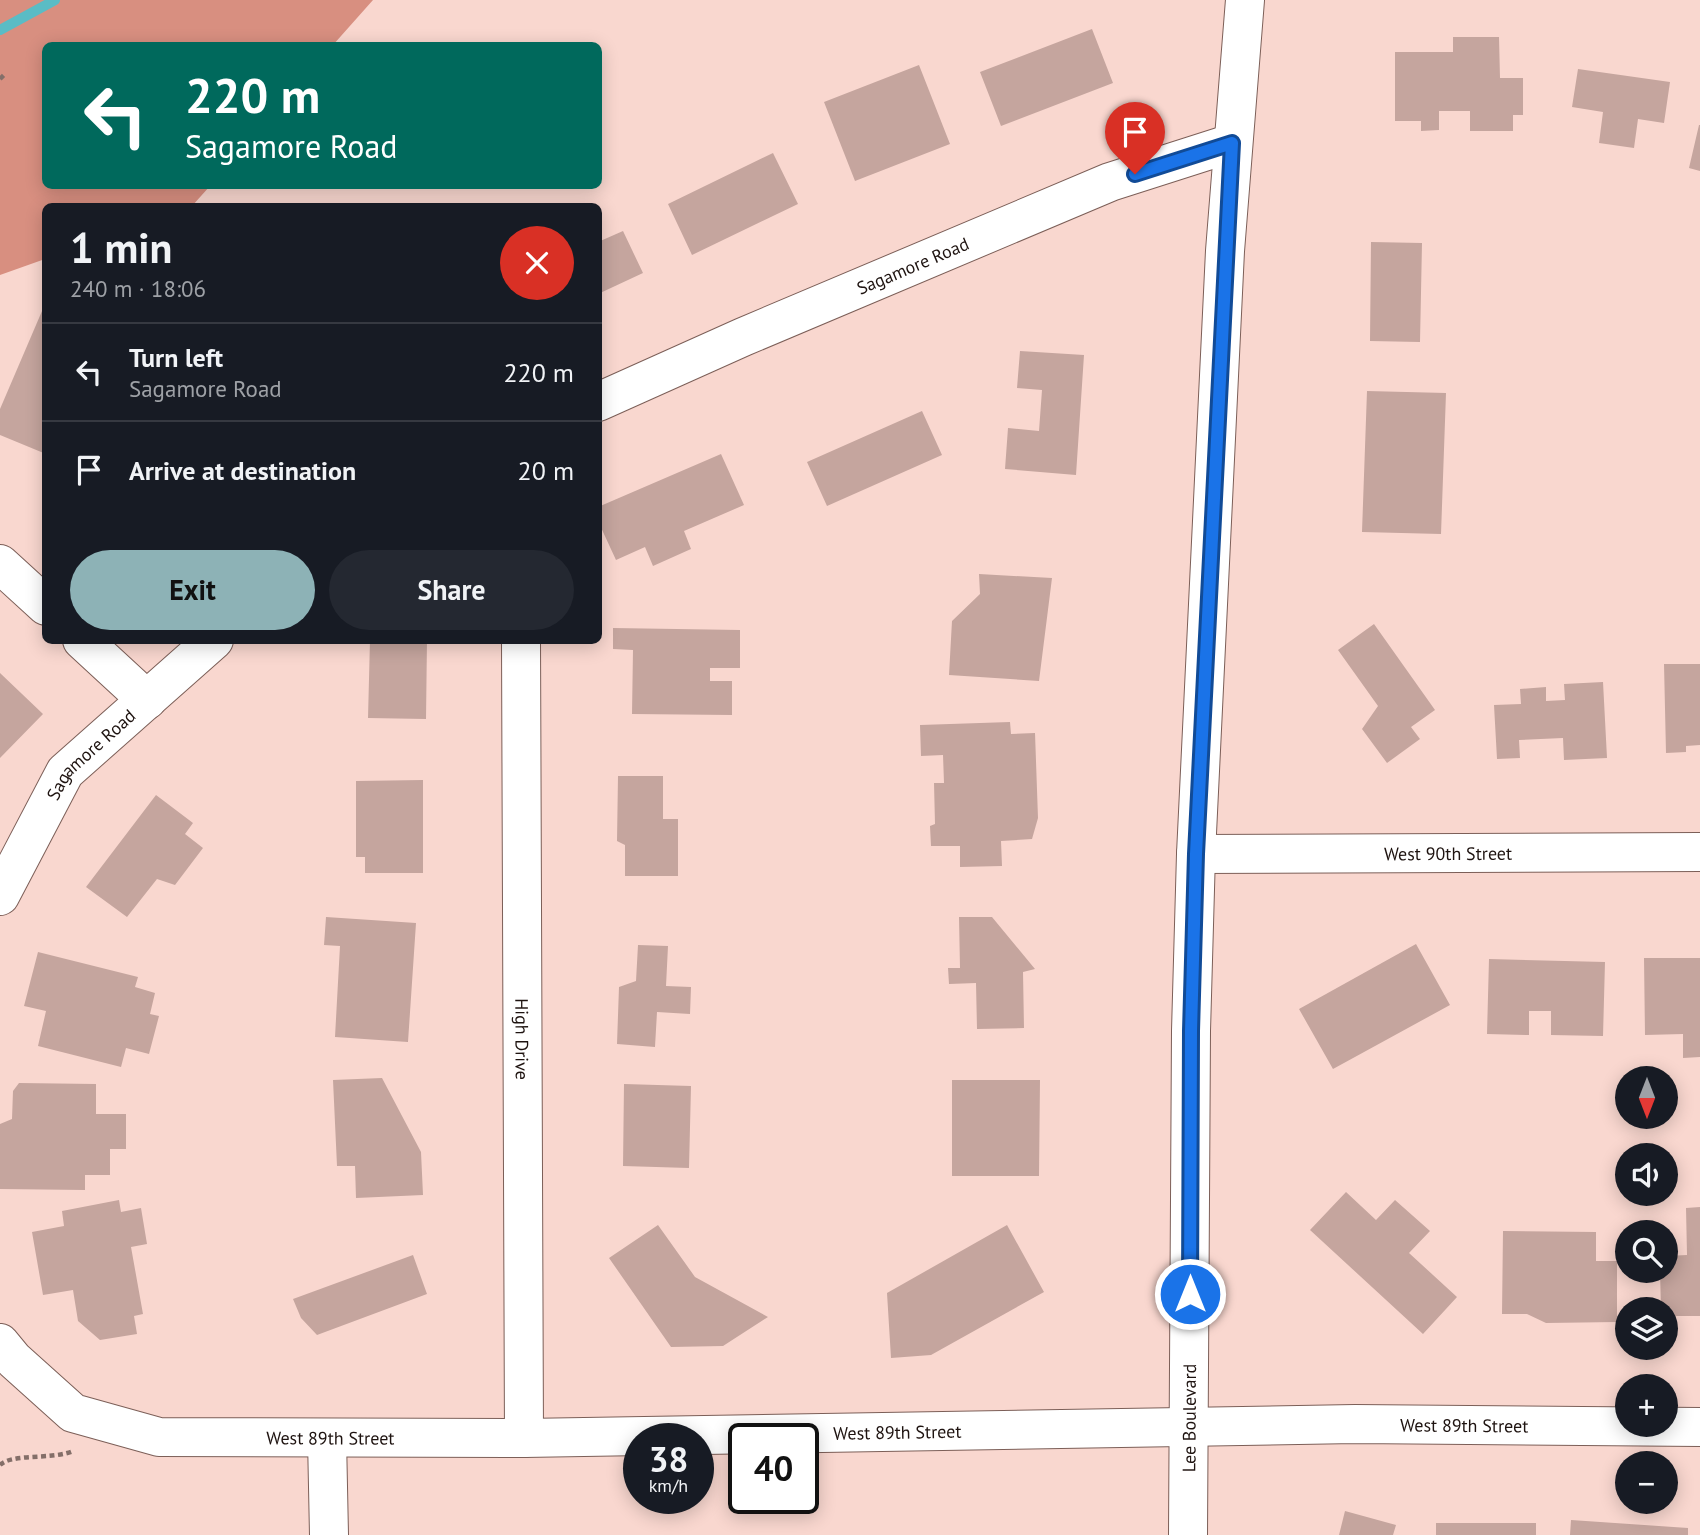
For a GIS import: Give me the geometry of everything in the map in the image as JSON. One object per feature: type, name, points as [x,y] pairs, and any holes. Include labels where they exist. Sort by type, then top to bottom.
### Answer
[{"type":"street","name":"Lee Boulevard","points":[[1188,1535],[1191,1045],[1196,854],[1232,143],[1245,0]]},
{"type":"street","name":"Sagamore Road","points":[[602,400],[743,337],[1110,182],[1232,143]]},
{"type":"street","points":[[0,565],[42,602]]},
{"type":"street","points":[[86,644],[147,700]]},
{"type":"street","name":"Sagamore Road","points":[[0,896],[65,772],[210,644]]},
{"type":"street","name":"High Drive","points":[[522,644],[524,1438]]},
{"type":"street","name":"West 90th Street","points":[[1196,854],[1700,852]]},
{"type":"street","name":"West 89th Street","points":[[0,1343],[14,1360],[73,1413],[159,1437],[524,1438],[1354,1424],[1700,1427]]},
{"type":"street","points":[[327,1438],[329,1535]]},
{"type":"path","points":[[0,79],[6,73]]},
{"type":"path","points":[[0,1465],[12,1460],[65,1455],[83,1445]]},
{"type":"shaded area","points":[[0,0],[373,0],[336,42],[42,42],[42,189],[207,189],[195,203],[42,203],[42,260],[0,275]]},
{"type":"building","points":[[1092,29],[1113,83],[1001,126],[980,72]]},
{"type":"building","points":[[1453,37],[1499,37],[1500,78],[1523,78],[1523,115],[1513,115],[1513,131],[1470,131],[1470,111],[1439,111],[1439,130],[1421,131],[1421,121],[1395,121],[1395,52],[1453,52]]},
{"type":"building","points":[[919,65],[950,144],[855,181],[824,102]]},
{"type":"building","points":[[1578,69],[1670,82],[1664,123],[1638,119],[1634,148],[1599,143],[1603,112],[1572,107]]},
{"type":"building","points":[[1700,125],[1700,171],[1689,168]]},
{"type":"building","points":[[773,153],[798,204],[692,255],[668,204]]},
{"type":"building","points":[[623,231],[643,273],[602,292],[602,240]]},
{"type":"building","points":[[1371,242],[1422,243],[1420,342],[1370,341]]},
{"type":"building","points":[[42,311],[42,452],[0,435],[0,409]]},
{"type":"building","points":[[1020,351],[1084,355],[1076,475],[1005,469],[1008,428],[1039,431],[1042,390],[1017,388]]},
{"type":"building","points":[[1367,391],[1446,393],[1441,534],[1362,532]]},
{"type":"building","points":[[922,411],[942,455],[827,506],[807,462]]},
{"type":"building","points":[[721,454],[744,505],[684,531],[691,549],[653,566],[645,547],[616,560],[602,530],[602,505]]},
{"type":"building","points":[[979,574],[1052,578],[1039,681],[949,675],[952,621],[980,594]]},
{"type":"building","points":[[1374,624],[1435,710],[1411,727],[1420,739],[1387,763],[1362,729],[1378,706],[1338,650]]},
{"type":"building","points":[[613,628],[740,630],[740,668],[710,668],[710,681],[732,681],[732,715],[632,714],[633,650],[613,649]]},
{"type":"building","points":[[370,644],[427,644],[426,719],[368,718]]},
{"type":"building","points":[[1664,664],[1700,664],[1700,745],[1686,746],[1686,752],[1666,753]]},
{"type":"building","points":[[0,673],[43,714],[0,758]]},
{"type":"building","points":[[1603,682],[1607,758],[1564,760],[1563,738],[1519,740],[1520,758],[1497,759],[1494,705],[1521,704],[1520,689],[1546,687],[1546,701],[1565,700],[1564,684]]},
{"type":"building","points":[[1010,722],[1011,734],[1035,733],[1038,818],[1032,839],[1001,841],[1002,866],[960,867],[960,846],[931,846],[930,826],[935,824],[934,783],[944,783],[943,755],[921,756],[920,725]]},
{"type":"building","points":[[618,776],[663,776],[663,819],[678,819],[678,876],[625,876],[625,845],[617,841]]},
{"type":"building","points":[[423,780],[423,873],[365,873],[365,857],[356,857],[356,781]]},
{"type":"building","points":[[156,795],[193,823],[185,834],[203,848],[175,885],[157,879],[127,917],[86,887]]},
{"type":"building","points":[[326,917],[416,923],[408,1042],[335,1037],[340,946],[324,945]]},
{"type":"building","points":[[959,917],[992,917],[1035,969],[1023,972],[1024,1028],[977,1029],[976,983],[949,984],[948,968],[960,968]]},
{"type":"building","points":[[1416,944],[1450,1005],[1333,1069],[1299,1009]]},
{"type":"building","points":[[638,945],[668,946],[666,986],[691,987],[690,1014],[657,1012],[655,1047],[617,1044],[619,987],[636,981]]},
{"type":"building","points":[[38,952],[138,977],[135,987],[155,993],[150,1014],[159,1016],[149,1054],[126,1048],[121,1067],[38,1046],[46,1011],[24,1006]]},
{"type":"building","points":[[1644,958],[1700,958],[1700,1057],[1683,1058],[1683,1034],[1645,1035]]},
{"type":"building","points":[[1489,959],[1605,962],[1603,1036],[1551,1035],[1551,1011],[1529,1011],[1529,1035],[1487,1034]]},
{"type":"building","points":[[382,1078],[421,1152],[423,1195],[356,1198],[355,1166],[337,1166],[333,1080]]},
{"type":"building","points":[[952,1080],[1040,1080],[1039,1176],[952,1176]]},
{"type":"building","points":[[19,1083],[96,1084],[96,1114],[126,1114],[126,1149],[110,1149],[110,1175],[85,1175],[85,1190],[0,1189],[0,1124],[12,1119],[13,1091]]},
{"type":"building","points":[[624,1084],[691,1086],[689,1168],[623,1166]]},
{"type":"building","points":[[1346,1192],[1376,1220],[1395,1200],[1430,1231],[1409,1253],[1457,1297],[1423,1334],[1310,1230]]},
{"type":"building","points":[[119,1200],[121,1212],[141,1208],[147,1244],[131,1247],[143,1314],[134,1316],[137,1334],[100,1340],[78,1321],[73,1290],[43,1295],[32,1232],[64,1226],[62,1211]]},
{"type":"building","points":[[1700,1207],[1700,1316],[1678,1316],[1678,1297],[1661,1297],[1660,1283],[1678,1283],[1678,1255],[1687,1255],[1686,1208]]},
{"type":"building","points":[[658,1225],[695,1277],[768,1317],[723,1346],[671,1347],[609,1258]]},
{"type":"building","points":[[1007,1225],[1044,1292],[931,1355],[891,1358],[887,1293]]},
{"type":"building","points":[[1503,1231],[1596,1232],[1596,1261],[1615,1261],[1615,1322],[1546,1323],[1527,1314],[1502,1314]]},
{"type":"building","points":[[413,1255],[427,1294],[317,1335],[301,1318],[293,1299]]},
{"type":"building","points":[[1345,1511],[1396,1525],[1393,1535],[1339,1535]]},
{"type":"building","points":[[1571,1520],[1688,1528],[1688,1535],[1570,1535]]},
{"type":"building","points":[[1436,1523],[1536,1523],[1536,1535],[1436,1535]]},
{"type":"waterway","points":[[0,30],[55,0]]},
{"type":"route","points":[[1135,174],[1232,143],[1223,279],[1196,854],[1191,1031],[1190,1294]]}]
